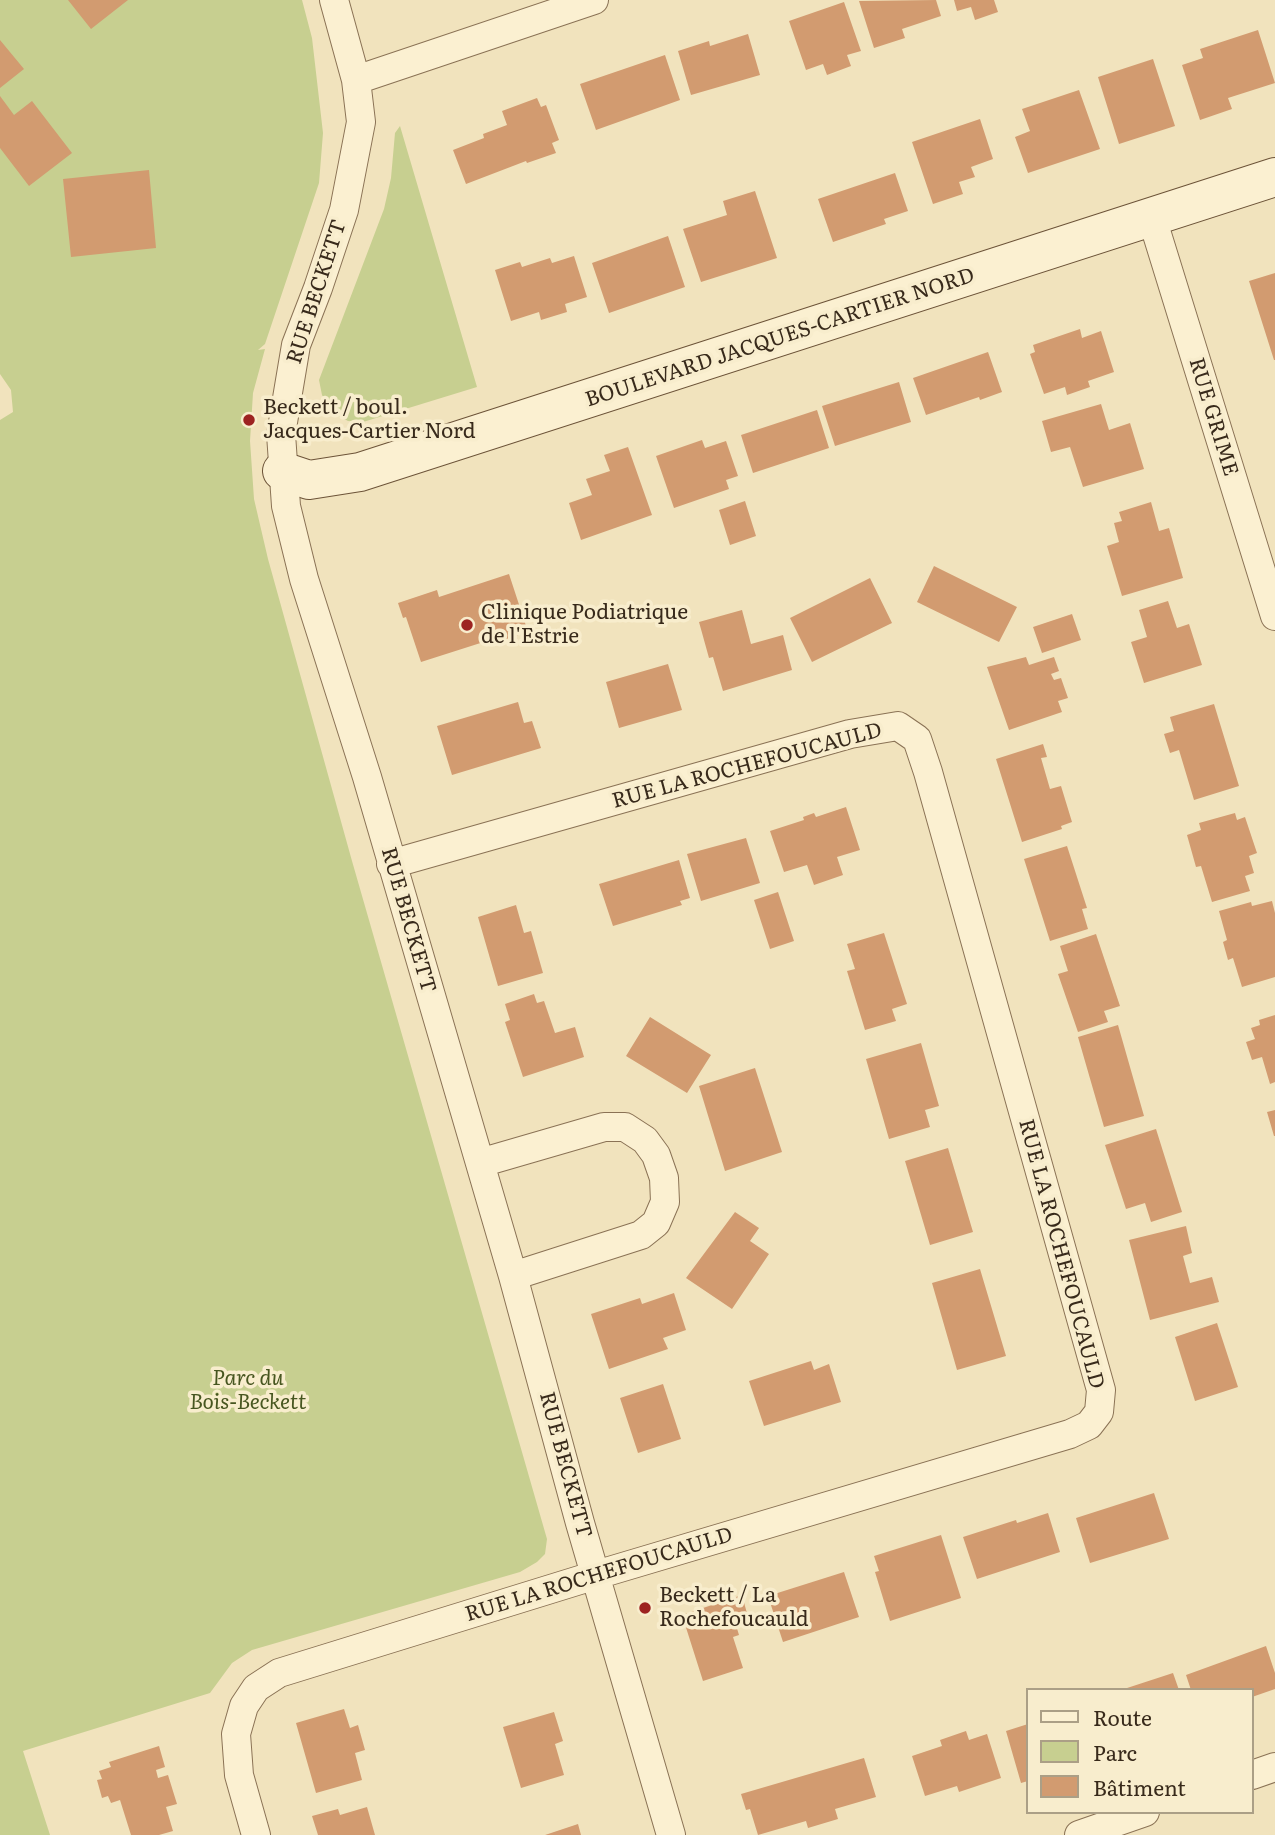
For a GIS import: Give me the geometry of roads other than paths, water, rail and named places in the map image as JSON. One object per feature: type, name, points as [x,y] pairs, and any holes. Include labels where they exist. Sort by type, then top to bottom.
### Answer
[{"type":"street","name":"RUE BECKETT","points":[[334,0],[356,80],[361,122],[344,210],[296,345],[281,434],[286,506],[304,579],[367,777],[513,1276],[671,1835]]},
{"type":"street","points":[[356,80],[594,0]]},
{"type":"street","name":"BOULEVARD JACQUES-CARTIER NORD","points":[[282,471],[309,480],[360,472],[1275,177]]},
{"type":"street","name":"RUE GRIME","points":[[1152,218],[1275,616]]},
{"type":"street","name":"RUE LA ROCHEFOUCAULD","points":[[257,1835],[239,1775],[236,1734],[244,1706],[256,1688],[279,1673],[596,1575],[1070,1434],[1089,1425],[1099,1412],[1101,1390],[917,740],[898,726],[862,732],[391,864]]},
{"type":"street","points":[[480,1163],[604,1127],[625,1127],[645,1140],[656,1155],[664,1178],[664,1202],[656,1223],[641,1235],[513,1276]]},
{"type":"street","points":[[1254,1774],[1275,1767]]},
{"type":"street","points":[[1079,1835],[1139,1814]]},
{"type":"place","name":"Beckett / boul. Jacques-Cartier Nord","points":[[249,420]]},
{"type":"place","name":"Clinique Podiatrique de l'Estrie","points":[[467,625]]},
{"type":"place","name":"Beckett / La Rochefoucauld","points":[[645,1608]]},
{"type":"park label","name":"Parc du Bois-Beckett","points":[[248,1391]]}]
